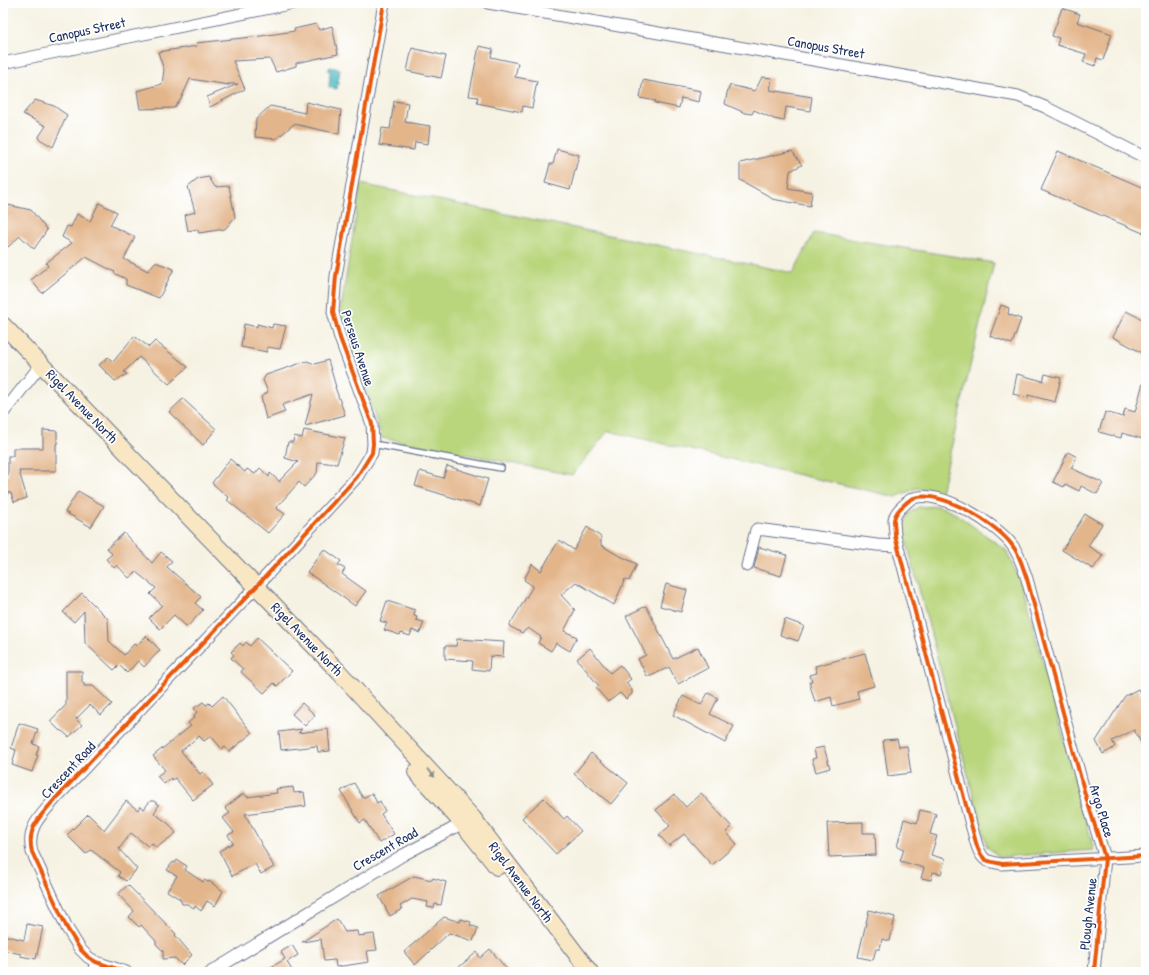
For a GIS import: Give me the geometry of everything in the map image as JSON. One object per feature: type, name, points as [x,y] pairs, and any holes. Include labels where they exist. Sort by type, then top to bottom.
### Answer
[{"type":"main road","name":"Rigel Avenue North","points":[[3,325],[39,368],[252,590],[339,672],[467,820],[590,972]]},
{"type":"main road","name":"Rigel Avenue North","points":[[3,337],[39,368]]},
{"type":"main road","name":"Rigel Avenue North","points":[[467,820],[580,972]]},
{"type":"street","name":"Canopus Street","points":[[3,63],[294,3]]},
{"type":"street","name":"Perseus Avenue","points":[[252,590],[357,477],[372,453],[374,444],[372,424],[340,338],[333,312],[336,276],[384,3]]},
{"type":"street","name":"Canopus Street","points":[[488,3],[1018,96],[1045,106],[1146,158]]},
{"type":"street","points":[[3,413],[39,368]]},
{"type":"street","name":"Argo Place","points":[[924,497],[943,500],[960,506],[982,520],[1012,545],[1020,560],[1027,579],[1085,794],[1105,858],[1002,864],[986,860],[982,856],[972,828],[895,536],[894,519],[899,509],[914,498],[924,497]]},
{"type":"street","points":[[747,566],[757,529],[877,545],[897,546]]},
{"type":"street","name":"Crescent Road","points":[[126,972],[95,967],[80,949],[67,928],[32,852],[30,844],[31,831],[34,823],[56,799],[252,590]]},
{"type":"street","name":"Crescent Road","points":[[211,972],[404,855],[467,820]]},
{"type":"street","points":[[1105,858],[1146,856]]},
{"type":"street","name":"Plough Avenue","points":[[1094,972],[1105,858]]},
{"type":"lane","points":[[374,444],[501,468]]},
{"type":"green space","points":[[361,184],[793,273],[814,233],[994,263],[941,492],[917,488],[896,497],[608,431],[572,475],[382,438],[340,314]]},
{"type":"green space","points":[[939,506],[956,514],[1006,550],[1022,585],[1094,850],[1000,857],[987,847],[903,528],[909,513],[919,507]]},
{"type":"water","points":[[330,67],[340,69],[337,89],[329,87],[330,72],[328,70]]},
{"type":"building","points":[[1062,8],[1080,14],[1077,22],[1112,34],[1103,60],[1097,58],[1095,66],[1083,62],[1086,54],[1057,45],[1059,38],[1052,36]]},
{"type":"building","points":[[316,24],[319,30],[332,26],[338,54],[296,63],[296,66],[276,72],[270,59],[233,61],[245,89],[210,107],[207,97],[238,84],[228,84],[229,85],[190,79],[181,99],[174,108],[140,109],[137,91],[162,84],[164,70],[158,52],[197,46],[196,43],[295,31],[294,29]]},
{"type":"building","points":[[479,46],[493,49],[491,57],[518,63],[515,77],[537,81],[532,108],[523,106],[522,112],[477,103],[478,97],[469,96]]},
{"type":"building","points":[[412,48],[446,56],[441,78],[407,71]]},
{"type":"building","points":[[762,77],[772,78],[770,90],[812,97],[810,111],[786,107],[784,121],[774,119],[754,110],[752,114],[745,113],[725,104],[730,85],[755,91]]},
{"type":"building","points":[[643,80],[701,91],[699,102],[681,98],[679,108],[640,98]]},
{"type":"building","points":[[35,100],[54,106],[67,115],[53,147],[38,138],[46,126],[23,114]]},
{"type":"building","points":[[394,101],[408,103],[405,122],[430,126],[428,144],[415,142],[414,150],[379,145],[382,128],[390,129]]},
{"type":"building","points":[[306,102],[341,110],[339,134],[294,124],[276,139],[255,137],[256,119],[270,106],[305,113]]},
{"type":"building","points":[[557,149],[579,155],[570,190],[545,183],[550,164],[553,164]]},
{"type":"building","points":[[792,151],[802,165],[790,171],[788,188],[812,192],[810,206],[772,199],[740,180],[740,163]]},
{"type":"building","points":[[1058,151],[1146,189],[1146,225],[1143,233],[1041,190]]},
{"type":"building","points":[[209,177],[215,187],[229,186],[235,217],[225,229],[199,233],[197,229],[188,231],[185,215],[195,212],[188,187],[198,179]]},
{"type":"building","points":[[99,203],[117,212],[110,225],[135,237],[124,259],[148,271],[155,262],[174,269],[159,298],[126,285],[126,279],[86,257],[42,293],[31,280],[48,266],[46,263],[72,243],[62,237],[67,226],[71,227],[77,214],[90,221]]},
{"type":"building","points":[[3,204],[31,210],[47,230],[34,249],[20,236],[8,247],[3,242]]},
{"type":"building","points":[[1001,305],[1009,308],[1008,314],[1021,319],[1012,344],[990,336]]},
{"type":"building","points":[[1126,311],[1146,321],[1146,355],[1113,337]]},
{"type":"building","points":[[244,324],[257,327],[257,324],[272,328],[273,324],[286,326],[280,349],[267,347],[267,352],[241,347]]},
{"type":"building","points":[[134,336],[149,347],[155,341],[188,367],[169,384],[139,357],[124,372],[127,374],[115,381],[99,365],[108,357],[113,362]]},
{"type":"building","points":[[328,360],[335,387],[345,415],[305,426],[313,394],[282,405],[285,412],[266,419],[261,397],[268,392],[263,380],[266,375],[307,361],[315,364]]},
{"type":"building","points":[[1017,374],[1043,381],[1045,374],[1061,378],[1055,402],[1028,395],[1028,398],[1013,394]]},
{"type":"building","points":[[1143,383],[1146,384],[1146,440],[1122,433],[1121,438],[1099,432],[1105,412],[1123,417],[1125,409],[1135,412]]},
{"type":"building","points":[[183,399],[216,429],[203,445],[169,412]]},
{"type":"building","points":[[43,430],[57,431],[56,471],[19,471],[27,498],[14,502],[11,493],[3,492],[3,476],[8,476],[8,456],[13,456],[13,448],[43,448]]},
{"type":"building","points":[[304,430],[345,438],[337,464],[318,462],[317,473],[304,487],[299,482],[276,508],[285,514],[268,533],[227,500],[229,498],[212,483],[230,459],[245,472],[247,469],[255,474],[260,468],[269,477],[270,473],[280,482],[280,480],[298,462],[285,458],[288,442],[293,442],[294,436],[302,438]]},
{"type":"building","points":[[1068,452],[1077,457],[1071,468],[1103,483],[1097,494],[1081,486],[1079,491],[1065,484],[1064,487],[1053,482]]},
{"type":"building","points":[[447,466],[488,479],[480,506],[415,486],[420,471],[443,478]]},
{"type":"building","points":[[78,491],[104,506],[91,527],[65,512]]},
{"type":"building","points":[[1085,514],[1102,524],[1088,546],[1103,555],[1093,569],[1062,550]]},
{"type":"building","points":[[587,527],[601,537],[601,545],[637,564],[629,581],[625,579],[614,605],[576,582],[561,595],[575,610],[564,631],[577,637],[570,651],[556,643],[551,651],[538,643],[541,637],[528,628],[522,633],[509,626],[533,586],[524,580],[532,564],[541,571],[559,540],[574,550]]},
{"type":"building","points":[[124,533],[152,563],[161,552],[172,561],[167,567],[201,597],[195,603],[203,610],[187,627],[174,615],[160,629],[149,618],[162,605],[150,594],[156,588],[136,572],[129,578],[117,565],[114,568],[106,559],[112,554],[107,548]]},
{"type":"building","points":[[759,547],[787,555],[781,576],[754,568]]},
{"type":"building","points":[[324,549],[341,561],[338,565],[345,569],[342,574],[366,591],[355,606],[307,572]]},
{"type":"building","points":[[666,584],[687,590],[681,612],[660,606]]},
{"type":"building","points":[[82,593],[108,619],[109,641],[124,655],[134,644],[136,646],[146,636],[160,650],[144,667],[138,661],[127,673],[119,665],[114,670],[85,643],[84,611],[74,622],[63,612]]},
{"type":"building","points":[[387,601],[415,610],[414,616],[417,617],[416,620],[424,622],[420,633],[412,630],[410,636],[401,633],[400,635],[384,630],[387,623],[380,621]]},
{"type":"building","points":[[646,606],[673,659],[698,647],[708,668],[678,684],[669,667],[651,676],[647,676],[638,659],[646,655],[626,616]]},
{"type":"building","points":[[785,619],[804,626],[798,641],[780,635]]},
{"type":"building","points":[[257,638],[292,671],[277,686],[274,683],[264,693],[241,672],[243,669],[231,658],[234,655],[231,652],[240,643],[243,646],[246,642],[250,646]]},
{"type":"building","points":[[457,639],[504,642],[503,657],[490,656],[489,671],[472,669],[473,661],[445,659],[445,646],[456,646]]},
{"type":"building","points":[[590,648],[610,673],[620,665],[631,679],[626,683],[632,690],[632,694],[626,699],[620,693],[608,702],[596,688],[599,686],[577,659]]},
{"type":"building","points":[[865,653],[874,686],[857,691],[859,699],[833,706],[831,697],[815,702],[809,682],[812,681],[810,675],[817,673],[815,666]]},
{"type":"building","points":[[66,671],[82,671],[82,683],[84,683],[84,686],[93,686],[112,704],[101,715],[90,705],[76,719],[82,725],[69,737],[61,730],[60,731],[50,721],[66,705]]},
{"type":"building","points":[[1138,689],[1142,696],[1146,699],[1146,752],[1134,730],[1112,741],[1115,746],[1103,754],[1096,741],[1125,696]]},
{"type":"building","points":[[708,693],[718,698],[710,714],[734,726],[725,743],[673,715],[683,696],[701,705]]},
{"type":"building","points":[[223,696],[252,733],[229,752],[225,747],[222,749],[211,736],[204,741],[199,736],[181,751],[200,774],[203,772],[213,785],[193,800],[175,778],[172,780],[171,778],[164,784],[157,776],[165,770],[153,756],[191,726],[188,723],[195,717],[194,715],[197,712],[194,708],[203,702],[206,705],[209,703],[212,706]]},
{"type":"building","points":[[302,703],[315,715],[305,726],[292,714]]},
{"type":"building","points":[[19,723],[38,729],[33,744],[39,746],[36,755],[38,755],[32,772],[12,765],[16,750],[11,748]]},
{"type":"building","points":[[302,729],[298,733],[328,729],[330,751],[318,752],[317,746],[281,750],[279,732]]},
{"type":"building","points":[[897,739],[899,747],[907,746],[911,773],[888,776],[883,740]]},
{"type":"building","points":[[824,747],[830,768],[816,772],[812,759],[816,758],[814,749]]},
{"type":"building","points":[[591,753],[628,783],[611,804],[574,774]]},
{"type":"building","points":[[354,783],[363,798],[372,793],[377,803],[380,801],[385,811],[381,814],[394,834],[379,843],[365,820],[360,823],[341,791]]},
{"type":"building","points":[[293,787],[294,793],[304,792],[306,806],[245,814],[274,867],[261,874],[255,864],[232,876],[219,851],[233,843],[228,835],[234,832],[223,818],[230,813],[225,808],[244,793],[247,797],[277,793],[276,789]]},
{"type":"building","points":[[701,793],[732,827],[726,832],[737,844],[712,865],[684,834],[669,846],[659,835],[670,826],[656,810],[674,794],[686,807]]},
{"type":"building","points":[[544,798],[564,819],[567,816],[581,831],[556,854],[522,818]]},
{"type":"building","points":[[126,801],[138,810],[140,806],[144,809],[150,801],[154,801],[159,805],[154,813],[169,824],[176,833],[156,848],[152,843],[149,847],[131,833],[119,849],[137,869],[126,881],[118,876],[120,872],[91,850],[86,854],[67,835],[88,814],[104,830]]},
{"type":"building","points":[[920,810],[936,814],[930,834],[937,836],[931,855],[945,859],[941,874],[933,872],[931,880],[921,878],[924,868],[900,861],[904,849],[897,847],[904,819],[917,823]]},
{"type":"building","points":[[863,822],[863,833],[875,833],[876,855],[829,857],[827,823]]},
{"type":"building","points":[[177,860],[187,866],[185,870],[203,882],[204,880],[209,881],[223,891],[215,906],[207,901],[201,911],[195,906],[194,908],[187,904],[182,904],[180,899],[167,891],[177,876],[167,870],[173,862],[175,863]]},
{"type":"building","points":[[414,876],[432,880],[433,878],[446,882],[441,905],[435,904],[434,908],[427,907],[428,902],[412,899],[400,906],[402,909],[390,916],[379,896]]},
{"type":"building","points":[[128,885],[176,934],[175,935],[192,955],[182,965],[175,958],[163,959],[163,951],[156,944],[156,941],[141,925],[139,927],[129,917],[134,911],[118,894]]},
{"type":"building","points":[[869,910],[895,917],[890,941],[882,939],[880,949],[876,949],[873,960],[858,957]]},
{"type":"building","points":[[444,917],[460,922],[461,919],[471,922],[470,925],[478,928],[473,941],[449,933],[415,965],[404,952]]},
{"type":"building","points":[[337,919],[345,932],[357,931],[358,936],[374,934],[377,950],[367,951],[369,962],[336,967],[335,960],[324,961],[321,939],[302,942]]},
{"type":"building","points":[[27,924],[43,927],[36,959],[20,956],[21,954],[3,950],[3,935],[24,940]]},
{"type":"building","points":[[292,945],[298,955],[287,962],[293,972],[263,972],[285,959],[281,952]]},
{"type":"building","points":[[490,949],[509,972],[453,972],[477,952],[480,958]]},
{"type":"cycle path","points":[[126,972],[96,962],[80,949],[67,928],[32,852],[31,836],[36,822],[55,799],[256,587],[357,477],[372,453],[372,424],[340,338],[333,312],[336,276],[384,3]]},
{"type":"cycle path","points":[[1094,972],[1105,858],[1085,794],[1027,579],[1021,562],[1015,549],[1005,537],[967,510],[952,503],[938,499],[925,497],[910,500],[900,508],[895,516],[895,536],[980,854],[986,860],[1002,864],[1146,856]]}]
